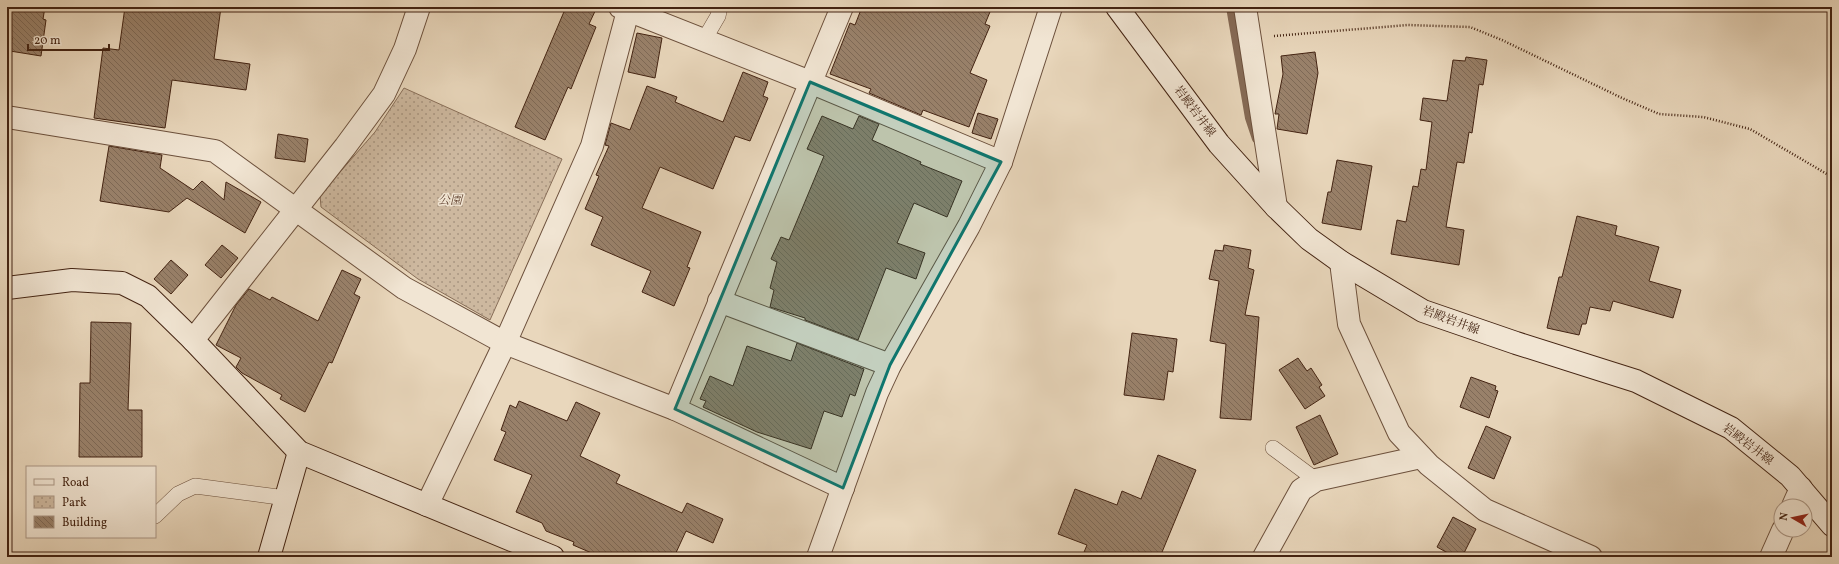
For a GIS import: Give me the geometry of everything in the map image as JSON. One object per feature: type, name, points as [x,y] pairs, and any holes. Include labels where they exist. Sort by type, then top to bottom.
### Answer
[{"type":"street","points":[[193,340],[296,210],[384,94],[405,49],[419,7]]},
{"type":"street","points":[[675,409],[842,7]]},
{"type":"street","points":[[818,557],[877,393],[890,364],[968,226],[1001,162],[1051,7]]},
{"type":"street","name":"岩殿岩井線","points":[[1118,7],[1220,144],[1276,207],[1309,239],[1341,262],[1423,311],[1516,343],[1636,381],[1731,428],[1790,476],[1797,497],[1832,525]]},
{"type":"street","points":[[1246,7],[1249,38],[1276,207]]},
{"type":"street","points":[[427,505],[505,344],[592,146],[625,8],[810,82],[1001,162]]},
{"type":"street","points":[[7,117],[215,151],[404,288],[505,344],[675,409],[843,488]]},
{"type":"street","points":[[1341,262],[1349,324],[1399,434],[1421,457],[1485,510],[1591,557]]},
{"type":"street","points":[[7,288],[72,280],[122,283],[148,296],[193,340],[299,452],[553,557]]},
{"type":"street","points":[[719,301],[890,364]]},
{"type":"street","points":[[269,557],[299,452]]},
{"type":"street","points":[[1264,557],[1301,490],[1316,480],[1421,457]]},
{"type":"street","points":[[1772,557],[1780,538]]},
{"type":"lane","points":[[704,40],[718,16],[720,7]]},
{"type":"lane","points":[[1273,448],[1316,480]]},
{"type":"lane","points":[[156,515],[178,494],[195,486],[286,498]]},
{"type":"path","points":[[1249,38],[1408,25],[1470,27],[1502,40],[1622,98],[1659,114],[1703,117],[1750,129],[1832,177]]},
{"type":"highlighted area","points":[[810,82],[1001,162],[890,365],[843,488],[675,409]]},
{"type":"green space","name":"公園","points":[[404,88],[562,159],[490,320],[418,279],[321,207],[320,195],[375,132]]},
{"type":"building","points":[[7,7],[45,7],[43,19],[46,20],[41,56],[10,51],[12,38],[7,37]]},
{"type":"building","points":[[125,7],[221,7],[214,59],[250,64],[246,90],[172,80],[165,128],[94,118],[103,48],[119,50]]},
{"type":"building","points":[[566,7],[597,7],[589,24],[596,27],[571,89],[568,87],[545,140],[515,127]]},
{"type":"building","points":[[862,7],[992,7],[985,24],[990,26],[970,73],[987,80],[969,127],[923,110],[921,115],[869,93],[871,89],[830,74],[850,23],[855,25]]},
{"type":"building","points":[[637,33],[662,38],[655,78],[628,72]]},
{"type":"building","points":[[1315,52],[1318,73],[1307,134],[1277,129],[1279,114],[1275,114],[1283,74],[1281,56]]},
{"type":"building","points":[[1466,57],[1487,60],[1483,85],[1479,84],[1472,133],[1469,132],[1464,163],[1457,162],[1446,227],[1464,230],[1459,265],[1391,254],[1397,220],[1406,222],[1413,186],[1418,187],[1421,169],[1426,170],[1432,122],[1420,120],[1423,98],[1447,101],[1453,60],[1465,61]]},
{"type":"building","points":[[743,72],[768,82],[763,96],[768,98],[750,141],[735,136],[713,189],[660,167],[642,208],[701,232],[687,267],[690,268],[674,306],[642,292],[651,271],[591,245],[603,217],[585,209],[599,176],[596,175],[609,146],[605,145],[611,123],[630,130],[647,86],[677,97],[675,102],[723,122]]},
{"type":"building","points":[[978,113],[998,119],[991,139],[972,133]]},
{"type":"building","points":[[822,116],[853,129],[859,116],[879,124],[872,140],[921,162],[920,164],[962,181],[947,217],[914,203],[897,243],[925,253],[916,279],[886,268],[858,340],[805,320],[805,318],[770,307],[774,290],[770,288],[777,262],[771,259],[781,237],[789,240],[824,156],[807,149]]},
{"type":"building","points":[[278,134],[308,139],[305,162],[275,158]]},
{"type":"building","points":[[109,146],[162,155],[160,168],[193,190],[202,181],[224,200],[226,182],[261,202],[245,233],[187,198],[169,212],[100,201]]},
{"type":"building","points":[[1337,160],[1372,166],[1361,230],[1322,223],[1328,192],[1331,192]]},
{"type":"building","points":[[1577,216],[1617,226],[1615,235],[1659,247],[1649,281],[1681,290],[1673,318],[1613,301],[1610,311],[1590,307],[1586,324],[1582,324],[1579,335],[1547,328],[1559,277],[1562,277]]},
{"type":"building","points":[[222,245],[238,258],[221,278],[205,265]]},
{"type":"building","points":[[1224,245],[1251,250],[1248,268],[1254,270],[1245,315],[1259,317],[1251,420],[1220,418],[1226,344],[1210,341],[1219,281],[1209,279],[1215,250],[1223,251]]},
{"type":"building","points":[[171,260],[188,275],[171,294],[154,279]]},
{"type":"building","points":[[342,270],[361,279],[354,294],[360,297],[332,363],[329,362],[305,412],[280,399],[282,395],[242,373],[236,367],[241,358],[216,345],[236,305],[249,289],[270,300],[272,297],[318,321]]},
{"type":"building","points":[[91,322],[131,323],[128,410],[142,410],[142,457],[79,457],[80,383],[90,383]]},
{"type":"building","points":[[1132,333],[1177,339],[1173,372],[1168,371],[1164,400],[1124,395]]},
{"type":"building","points":[[797,343],[864,369],[855,396],[850,394],[842,417],[824,411],[811,449],[757,432],[703,407],[706,401],[700,399],[710,376],[733,386],[747,346],[791,361]]},
{"type":"building","points":[[1298,358],[1307,371],[1311,368],[1322,385],[1319,387],[1325,396],[1305,409],[1279,370]]},
{"type":"building","points":[[1471,377],[1496,386],[1495,390],[1498,391],[1489,418],[1460,407]]},
{"type":"building","points":[[519,401],[567,421],[576,402],[600,413],[580,456],[620,475],[616,483],[682,513],[687,503],[723,519],[713,543],[686,531],[674,557],[601,557],[573,545],[574,542],[546,531],[542,523],[516,512],[532,475],[494,460],[506,432],[501,430],[510,405],[516,408]]},
{"type":"building","points":[[1320,415],[1338,454],[1314,465],[1296,427]]},
{"type":"building","points":[[1486,426],[1511,437],[1494,479],[1468,468]]},
{"type":"building","points":[[1158,455],[1196,470],[1160,557],[1082,557],[1087,545],[1058,534],[1075,489],[1117,505],[1122,491],[1141,499]]},
{"type":"building","points":[[1453,517],[1476,529],[1462,557],[1455,557],[1437,547]]},
{"type":"waterway","points":[[1230,7],[1249,118],[1256,139]]}]
